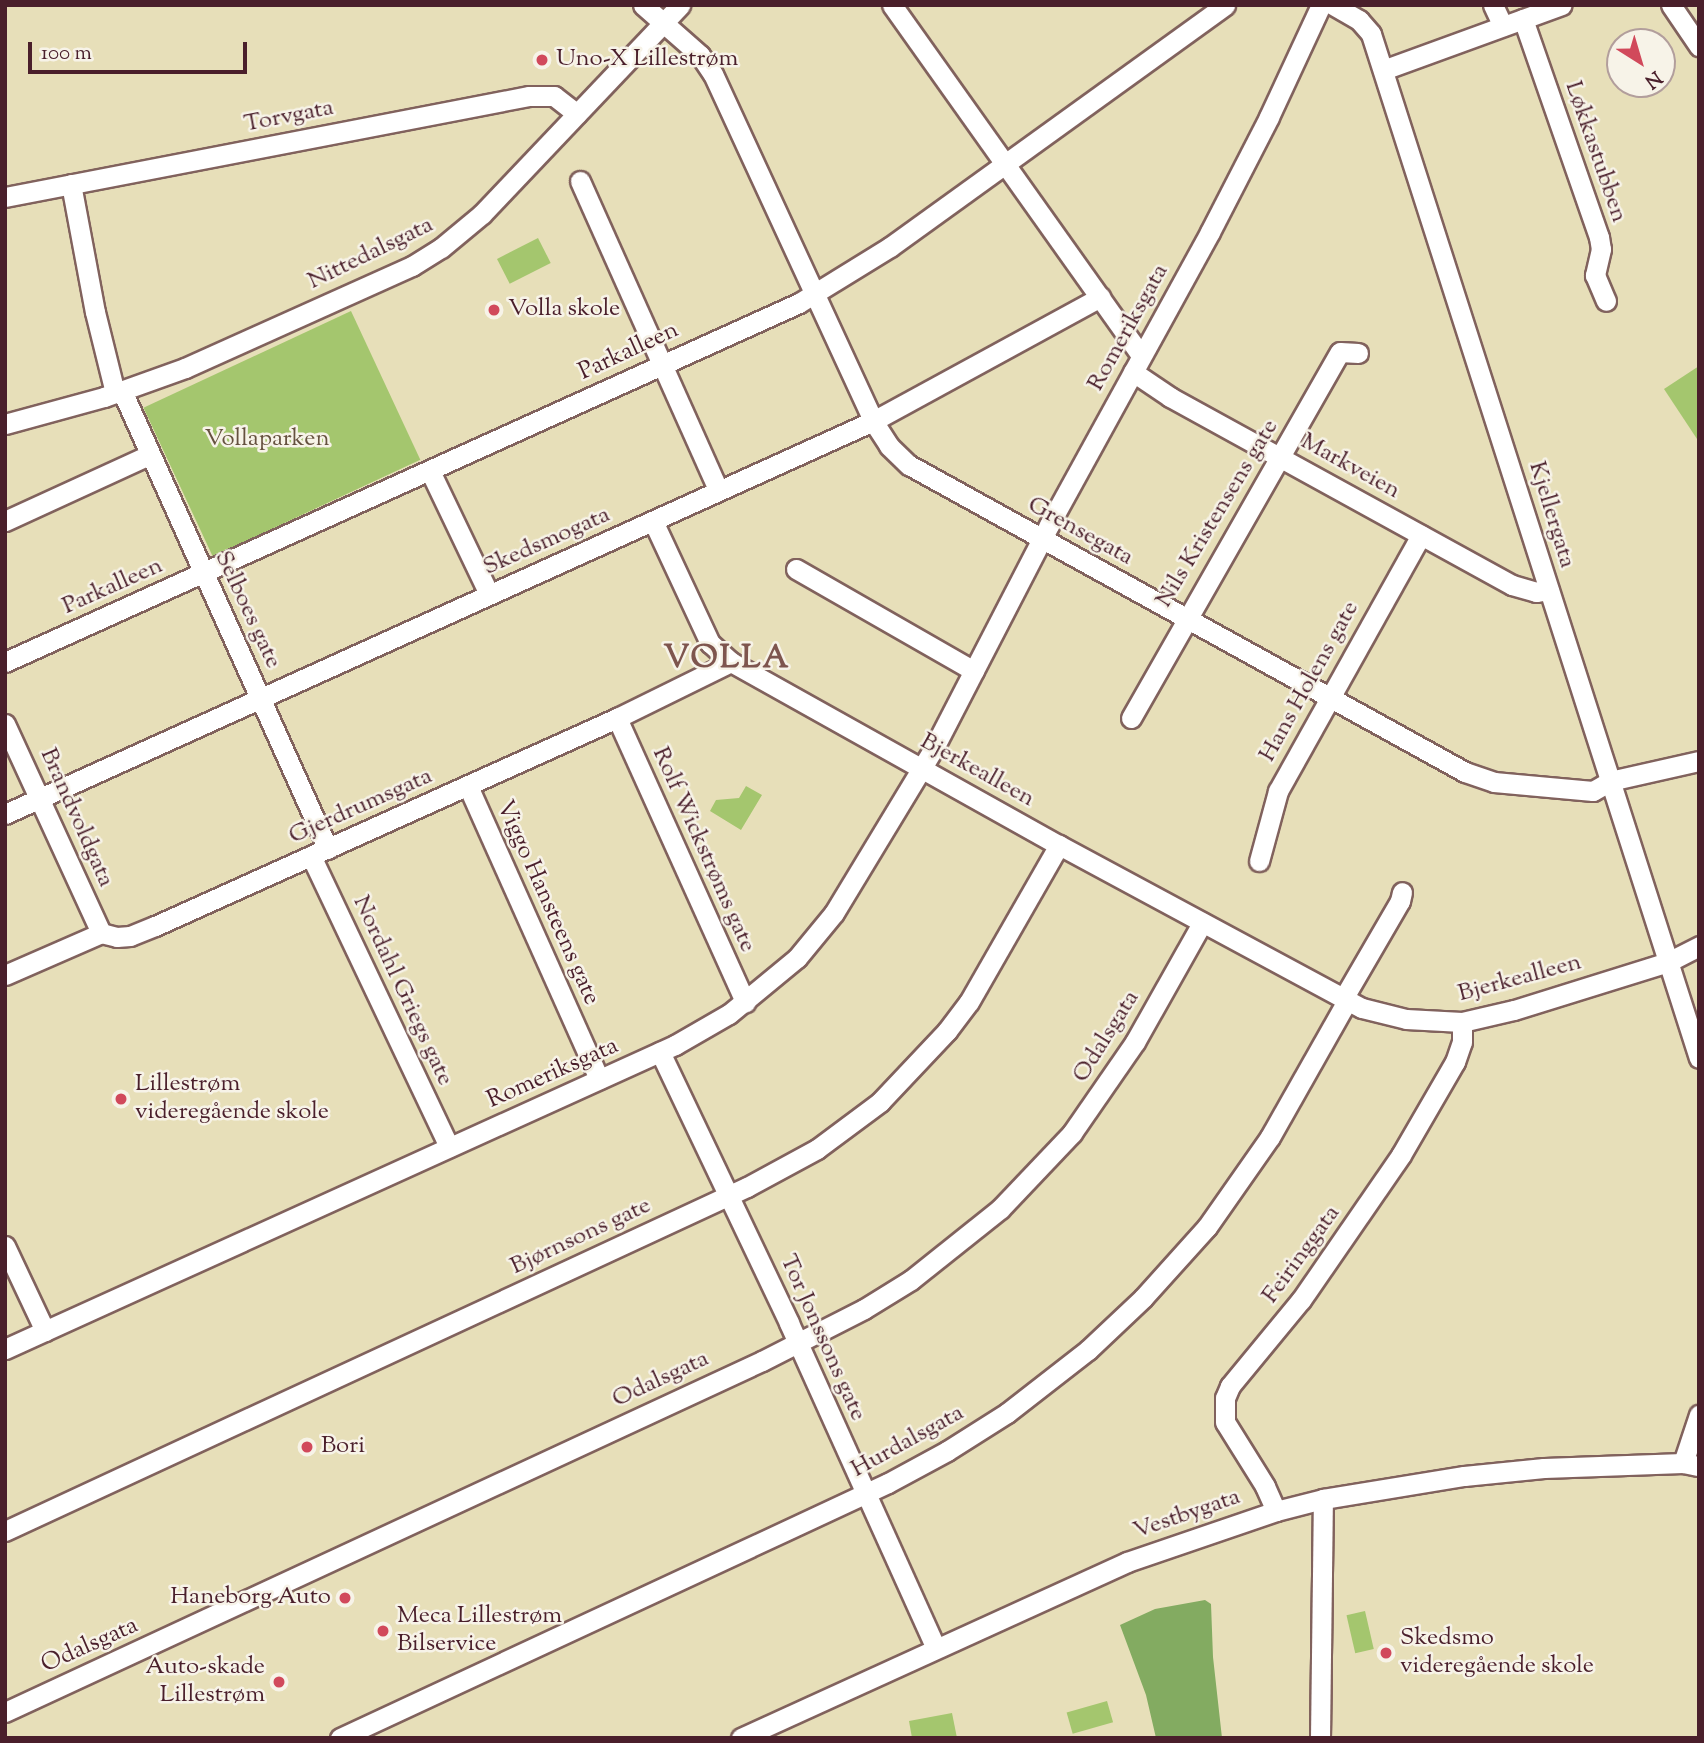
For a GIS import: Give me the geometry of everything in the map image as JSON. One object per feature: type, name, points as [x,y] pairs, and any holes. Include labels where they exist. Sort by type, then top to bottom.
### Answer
[{"type":"street","name":"Grensegata","points":[[643,5],[700,55],[713,74],[873,421],[888,446],[909,465],[1437,758],[1493,782],[1593,791],[1611,781],[1699,761]]},
{"type":"street","name":"Nittedalsgata","points":[[5,424],[119,392],[185,368],[412,266],[441,248],[482,214],[577,114],[670,26],[680,5]]},
{"type":"street","name":"Markveien","points":[[892,5],[1100,297],[1137,364],[1170,397],[1512,585],[1536,592],[1549,590]]},
{"type":"street","name":"Parkalleen","points":[[5,662],[815,295],[890,247],[1005,161],[1225,5]]},
{"type":"street","name":"Romeriksgata","points":[[5,1349],[660,1052],[706,1028],[745,1002],[797,958],[822,930],[922,768],[1269,117],[1321,5]]},
{"type":"street","name":"Kjellergata","points":[[1333,5],[1359,20],[1371,34],[1699,1058]]},
{"type":"street","points":[[1493,5],[1503,26]]},
{"type":"street","points":[[1383,70],[1562,5]]},
{"type":"street","points":[[1671,5],[1699,46]]},
{"type":"street","name":"Løkkastubben","points":[[1523,19],[1599,237],[1601,250],[1594,275],[1606,301]]},
{"type":"street","name":"Torvgata","points":[[5,197],[528,96],[554,96],[577,114]]},
{"type":"street","points":[[580,181],[718,490]]},
{"type":"street","name":"Selboes gate","points":[[71,184],[95,312],[119,392],[261,698],[319,853]]},
{"type":"street","name":"Skedsmogata","points":[[5,814],[873,421],[1100,297]]},
{"type":"street","name":"Nils Kristensens gate","points":[[1130,718],[1340,352],[1358,353]]},
{"type":"street","points":[[5,521],[149,455]]},
{"type":"street","points":[[430,471],[489,594]]},
{"type":"street","name":"Bjerkealleen","points":[[653,521],[710,643],[731,662],[1059,845],[1371,1012],[1406,1019],[1462,1021],[1514,1010],[1668,962],[1699,946]]},
{"type":"street","name":"Hans Holens gate","points":[[1259,861],[1266,824],[1278,791],[1421,535]]},
{"type":"street","points":[[796,569],[974,671]]},
{"type":"street","name":"Gjerdrumsgata","points":[[5,975],[101,933],[130,936],[468,786],[731,662]]},
{"type":"street","name":"Rolf Wickstrøms gate","points":[[617,718],[745,1002]]},
{"type":"street","name":"Brandvoldgata","points":[[5,724],[101,933]]},
{"type":"street","name":"Viggo Hansteens gate","points":[[468,786],[599,1079]]},
{"type":"street","name":"Bjørnsons gate","points":[[5,1531],[730,1195],[817,1149],[880,1102],[913,1070],[969,1002],[1059,845]]},
{"type":"street","name":"Nordahl Griegs gate","points":[[319,853],[449,1147]]},
{"type":"street","points":[[1345,1000],[1400,901],[1402,892]]},
{"type":"street","name":"Odalsgata","points":[[5,1712],[798,1343],[911,1280],[968,1237],[1037,1172],[1072,1133],[1118,1070],[1202,923]]},
{"type":"street","name":"Hurdalsgata","points":[[340,1738],[866,1494],[947,1451],[1007,1413],[1088,1350],[1143,1298],[1207,1227],[1243,1179],[1296,1093],[1345,1000]]},
{"type":"street","name":"Feiringgata","points":[[1276,1511],[1265,1486],[1225,1422],[1225,1398],[1230,1386],[1301,1300],[1401,1155],[1455,1062],[1462,1042],[1462,1021]]},
{"type":"street","name":"Tor Jonssons gate","points":[[660,1052],[730,1195],[935,1647]]},
{"type":"street","points":[[5,1245],[44,1331]]},
{"type":"street","points":[[1691,1464],[1699,1415]]},
{"type":"street","name":"Vestbygata","points":[[741,1738],[935,1647],[1127,1562],[1276,1511],[1323,1499],[1477,1475],[1691,1464]]},
{"type":"street","points":[[1320,1738],[1323,1499]]},
{"type":"green space","points":[[538,238],[551,263],[510,284],[497,259]]},
{"type":"green space","name":"Vollaparken","points":[[351,311],[420,460],[213,556],[143,408]]},
{"type":"green space","points":[[1699,366],[1699,442],[1664,389]]},
{"type":"green space","points":[[746,786],[762,795],[741,830],[710,811],[716,800],[739,798]]},
{"type":"green space","points":[[1205,1600],[1211,1604],[1213,1657],[1222,1738],[1156,1738],[1146,1695],[1120,1625],[1155,1609]]},
{"type":"green space","points":[[1365,1611],[1374,1649],[1355,1653],[1346,1615]]},
{"type":"green space","points":[[1107,1701],[1113,1722],[1073,1734],[1067,1713]]},
{"type":"green space","points":[[952,1713],[957,1738],[912,1738],[909,1721]]},
{"type":"place","name":"Uno-X Lillestrøm","points":[[542,60]]},
{"type":"place","name":"Volla skole","points":[[494,310]]},
{"type":"place","name":"Lillestrøm videregående skole","points":[[121,1099]]},
{"type":"place","name":"Bori","points":[[307,1447]]},
{"type":"place","name":"Haneborg Auto","points":[[345,1598]]},
{"type":"place","name":"Meca Lillestrøm Bilservice","points":[[383,1631]]},
{"type":"place","name":"Skedsmo videregående skole","points":[[1386,1653]]},
{"type":"place","name":"Auto-skade Lillestrøm","points":[[279,1682]]},
{"type":"district","name":"VOLLA","points":[[727,659]]}]
